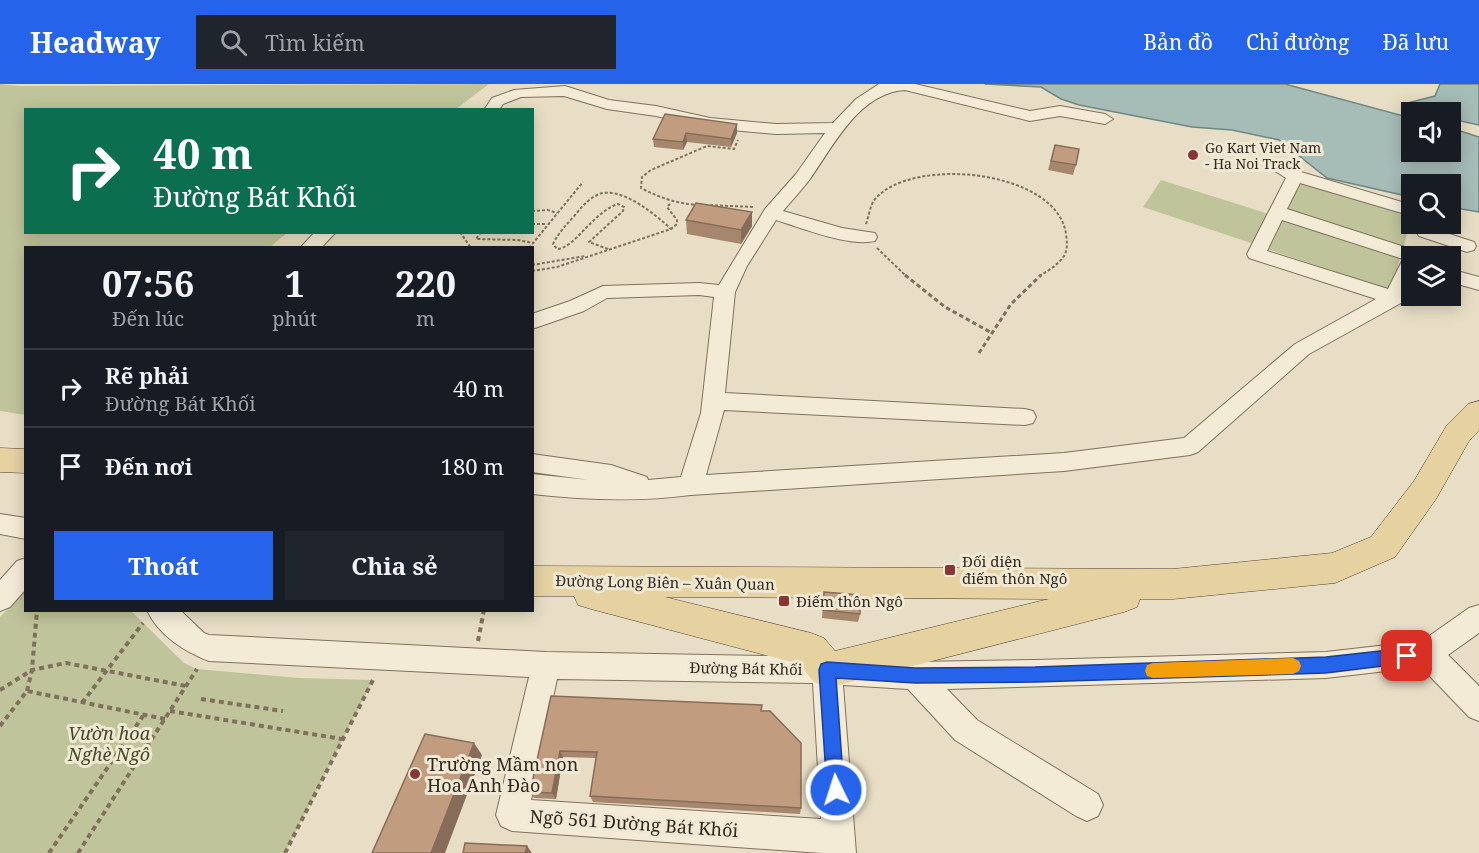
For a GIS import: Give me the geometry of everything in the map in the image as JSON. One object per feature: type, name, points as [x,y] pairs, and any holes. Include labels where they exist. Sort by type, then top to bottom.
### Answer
[{"type":"main road","name":"Đường Long Biên – Xuân Quan","points":[[536,581],[1173,584],[1335,568],[1383,547],[1425,490],[1458,433],[1479,412]]},
{"type":"main road","points":[[0,460],[24,461]]},
{"type":"main road","points":[[536,581],[811,650],[827,670],[1173,584]]},
{"type":"street","points":[[691,485],[713,401],[725,292],[771,213],[802,178],[837,128],[861,102],[885,87],[905,86],[1030,116],[1060,111],[1105,119]]},
{"type":"street","points":[[492,108],[497,101],[519,93],[565,91],[607,104],[656,111],[710,123],[744,127],[837,128]]},
{"type":"street","points":[[1272,164],[1295,176],[1401,208]]},
{"type":"street","points":[[1295,176],[1256,254],[1394,298]]},
{"type":"street","points":[[1277,212],[1401,254]]},
{"type":"street","points":[[771,213],[840,233],[868,237]]},
{"type":"street","points":[[311,246],[325,234]]},
{"type":"street","points":[[1440,234],[1467,246]]},
{"type":"street","points":[[1461,278],[1479,284]]},
{"type":"street","points":[[534,484],[588,490],[654,490],[691,485],[1064,462],[1190,446],[1302,349],[1394,298],[1401,283]]},
{"type":"street","points":[[534,321],[577,306],[603,292],[699,289],[725,292]]},
{"type":"street","points":[[713,401],[1025,417]]},
{"type":"street","points":[[534,463],[611,474],[654,490]]},
{"type":"street","points":[[0,525],[24,529]]},
{"type":"street","points":[[0,599],[24,571]]},
{"type":"street","name":"Đường Bát Khối","points":[[152,617],[194,642],[209,648],[546,665],[827,670],[915,675],[1035,674],[1326,665],[1427,653],[1479,617]]},
{"type":"street","points":[[1427,653],[1479,707]]},
{"type":"street","name":"Ngõ 561 Đường Bát Khối","points":[[546,665],[512,815],[839,845]]},
{"type":"street","points":[[827,670],[839,845]]},
{"type":"street","points":[[915,675],[966,730],[1087,805]]},
{"type":"path","points":[[744,127],[734,149],[707,146],[651,170],[642,177],[641,188],[671,203],[765,208],[771,213]]},
{"type":"path","points":[[979,353],[1023,290],[1060,260],[1067,250],[1064,226],[1059,215],[1048,204],[1023,188],[993,177],[961,172],[918,177],[898,182],[874,198],[867,209],[868,237],[914,284],[955,313],[992,333]]},
{"type":"path","points":[[530,246],[583,182]]},
{"type":"path","points":[[608,249],[589,242],[623,211],[624,207],[618,204],[608,206],[601,211],[570,245],[557,249],[554,244],[556,237],[586,202],[600,193],[616,193],[625,197],[651,212],[671,229]]},
{"type":"path","points":[[534,271],[557,267],[671,229],[677,224],[677,220],[667,207],[671,203]]},
{"type":"path","points":[[534,211],[548,210],[557,213]]},
{"type":"path","points":[[534,224],[547,224]]},
{"type":"path","points":[[478,234],[476,239],[487,241],[516,238],[532,243]]},
{"type":"path","points":[[534,265],[590,256]]},
{"type":"path","points":[[0,726],[27,692],[32,670],[37,612]]},
{"type":"path","points":[[476,648],[484,612]]},
{"type":"path","points":[[82,702],[106,670],[152,617]]},
{"type":"path","points":[[0,690],[32,670],[66,663],[186,686]]},
{"type":"path","points":[[78,853],[197,669]]},
{"type":"path","points":[[285,853],[373,680]]},
{"type":"path","points":[[27,692],[165,720]]},
{"type":"path","points":[[201,699],[282,711]]},
{"type":"path","points":[[170,711],[342,739]]},
{"type":"path","points":[[49,853],[143,716]]},
{"type":"green space","points":[[0,84],[19,86],[489,84],[457,108],[24,108],[24,234],[286,234],[271,246],[24,246],[24,415],[0,411]]},
{"type":"green space","points":[[1161,180],[1269,214],[1254,244],[1143,207]]},
{"type":"green space","points":[[1298,182],[1401,213],[1401,234],[1407,234],[1404,246],[1401,246],[1285,210]]},
{"type":"green space","points":[[1281,218],[1401,255],[1391,290],[1267,249]]},
{"type":"green space","name":"Vườn hoa Nghè Ngô","points":[[24,592],[24,612],[132,612],[184,663],[197,669],[299,678],[373,680],[285,853],[0,853],[0,617]]},
{"type":"water","points":[[985,84],[1285,84],[1401,115],[1401,162],[1461,162],[1461,131],[1479,137],[1479,212],[1461,209],[1461,174],[1401,174],[1401,195],[1327,178],[1279,140],[1232,130],[1192,127],[1079,105],[1061,99],[1041,87]]},
{"type":"water","points":[[1440,84],[1479,84],[1479,125],[1461,121],[1461,102],[1411,102],[1435,96]]},
{"type":"building","points":[[665,114],[737,124],[731,139],[686,133],[683,142],[653,139]]},
{"type":"building","points":[[1055,145],[1079,149],[1076,165],[1051,161]]},
{"type":"building","points":[[696,203],[752,212],[741,230],[686,220]]},
{"type":"building","points":[[824,592],[860,595],[860,614],[823,610]]},
{"type":"building","points":[[551,696],[762,705],[761,711],[770,711],[801,743],[801,808],[590,796],[597,752],[560,751],[552,793],[530,792]]},
{"type":"building","points":[[425,734],[474,743],[431,853],[372,853]]},
{"type":"building","points":[[465,843],[527,846],[525,853],[463,853]]},
{"type":"slow traffic","points":[[1153,671],[1293,666]]},
{"type":"place","name":"Go Kart Viet Nam - Ha Noi Track","points":[[1193,155]]},
{"type":"place","name":"Đối diện điếm thôn Ngô","points":[[950,570]]},
{"type":"place","name":"Điếm thôn Ngô","points":[[784,601]]},
{"type":"place","name":"Trường Mầm non Hoa Anh Đào","points":[[415,774]]},
{"type":"route","points":[[836,790],[827,670],[915,675],[1035,674],[1326,665],[1407,656]]}]
